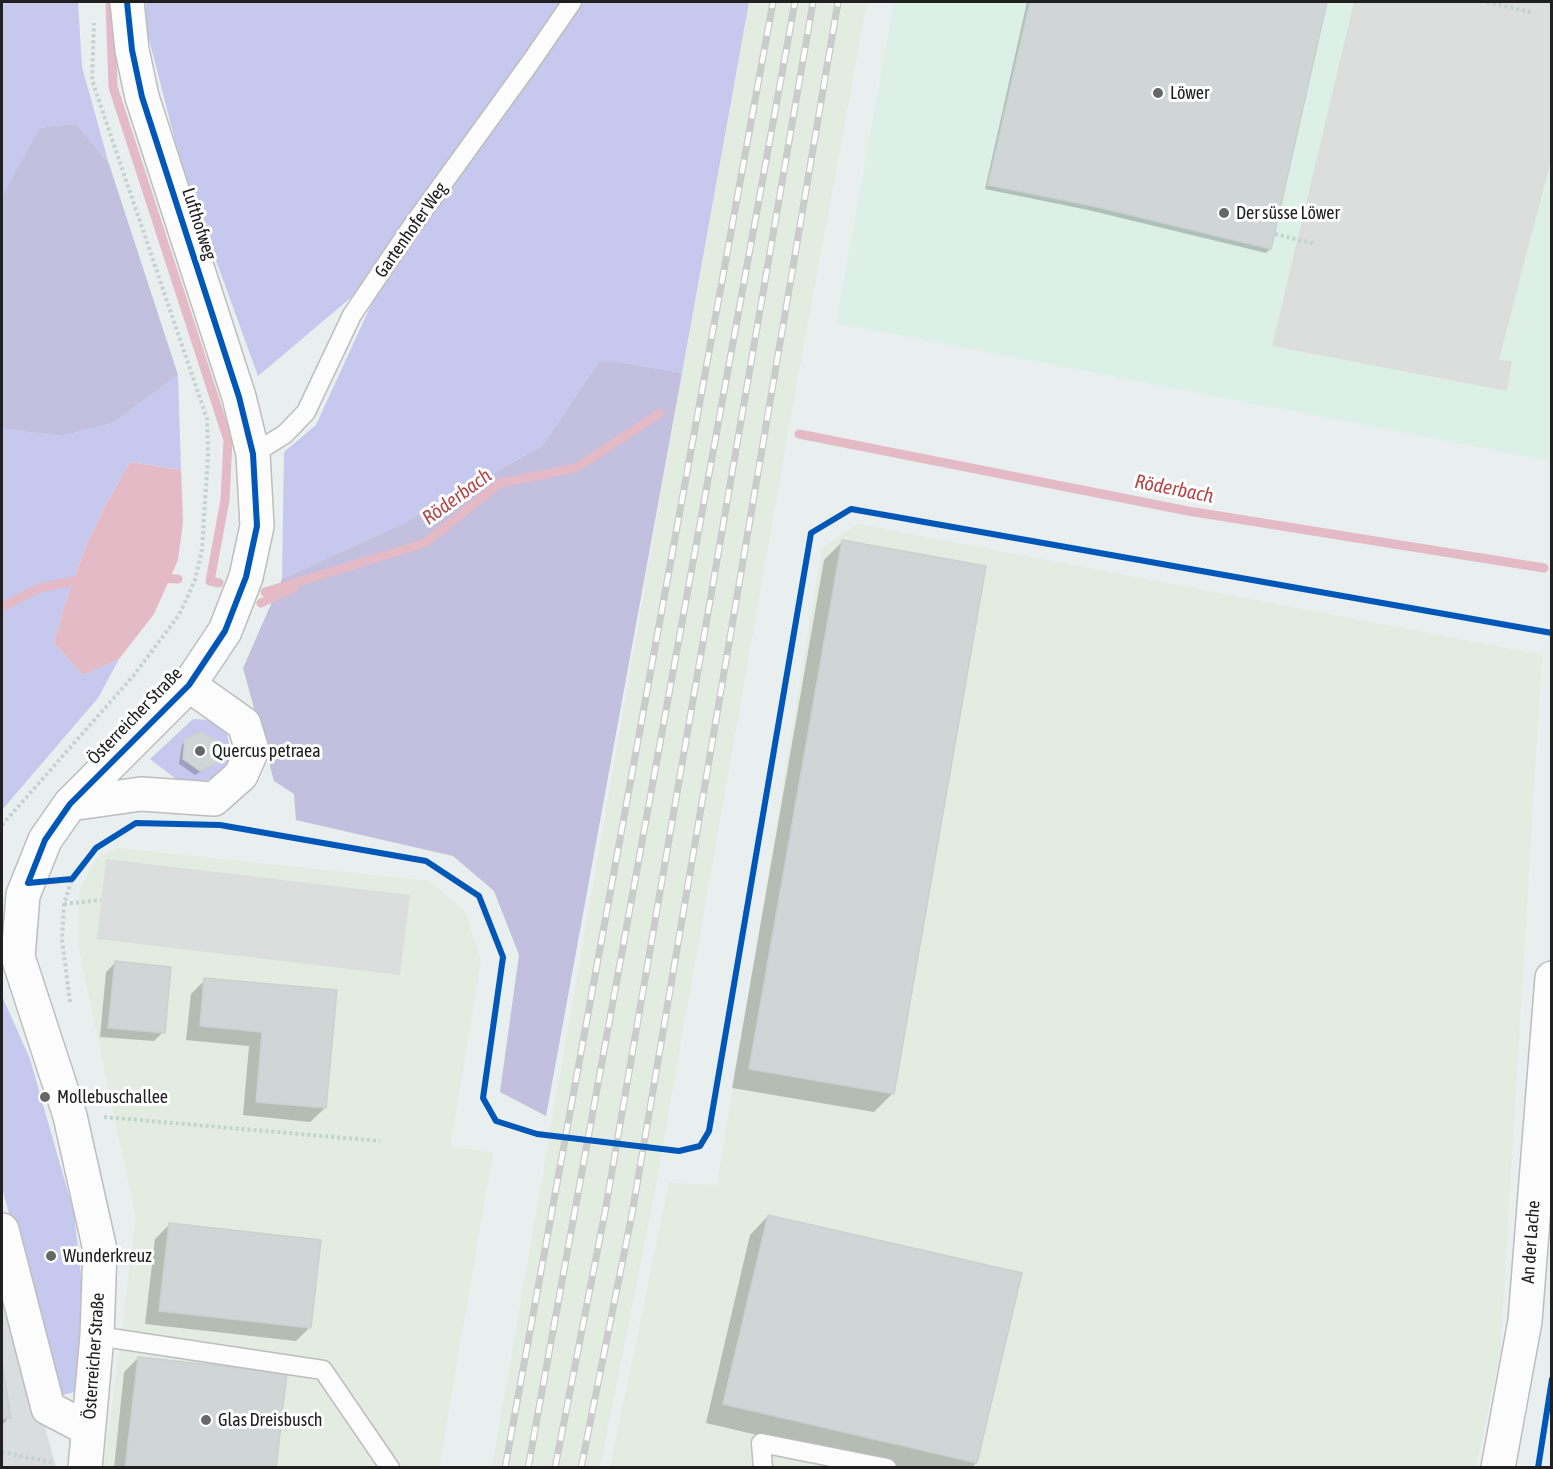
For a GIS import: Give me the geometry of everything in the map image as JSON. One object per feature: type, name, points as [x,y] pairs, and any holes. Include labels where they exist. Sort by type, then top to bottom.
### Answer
[{"type":"street","name":"Lufthofweg","points":[[127,2],[132,50],[142,97],[239,397],[253,454]]},
{"type":"street","name":"Österreicher Straße","points":[[75,1466],[88,1429],[97,1336],[100,1250],[70,1116],[51,1052],[10,958],[23,895],[45,840],[70,804],[189,685],[225,631],[246,576],[257,526],[253,454]]},
{"type":"street","name":"Österreicher Straße","points":[[70,804],[141,794],[214,799],[241,775],[252,750],[244,724],[189,685]]},
{"type":"street","name":"An der Lache","points":[[1498,1467],[1525,1321],[1551,978]]},
{"type":"street","name":"Österreicher Straße","points":[[2,1230],[48,1408],[88,1429]]},
{"type":"lane","name":"Gartenhofer Weg","points":[[253,454],[285,434],[306,412],[352,315],[410,229],[572,2]]},
{"type":"lane","points":[[97,1336],[323,1370],[390,1467]]},
{"type":"lane","points":[[763,1467],[761,1443],[887,1467]]},
{"type":"path","points":[[1487,2],[1533,13]]},
{"type":"path","points":[[2,825],[134,675],[178,615],[195,580],[202,550],[208,455],[207,419],[92,80],[94,13]]},
{"type":"path","points":[[1275,234],[1315,244]]},
{"type":"path","points":[[208,455],[218,455]]},
{"type":"path","points":[[70,1006],[62,939],[64,904],[72,879],[78,871]]},
{"type":"path","points":[[28,883],[72,879]]},
{"type":"path","points":[[64,904],[101,900]]},
{"type":"path","points":[[70,1116],[380,1141]]},
{"type":"path","points":[[2,1452],[75,1466]]},
{"type":"shaded area","points":[[2,2],[78,2],[82,67],[109,164],[76,123],[41,128],[2,196]]},
{"type":"shaded area","points":[[146,2],[749,2],[682,373],[619,362],[599,362],[542,446],[402,524],[282,579],[284,452],[316,425],[377,292],[360,290],[258,376],[181,164],[146,27]]},
{"type":"shaded area","points":[[749,2],[867,2],[793,404],[657,1179],[600,1467],[492,1467],[682,373]]},
{"type":"shaded area","points":[[894,2],[1551,2],[1551,461],[836,323]]},
{"type":"shaded area","points":[[1354,2],[1551,2],[1551,160],[1499,360],[1512,361],[1507,391],[1272,346]]},
{"type":"shaded area","points":[[76,123],[109,164],[178,375],[113,423],[62,436],[2,429],[2,196],[40,128]]},
{"type":"shaded area","points":[[599,362],[619,362],[682,373],[546,1116],[500,1092],[519,955],[494,891],[453,856],[296,820],[294,794],[274,781],[243,668],[282,579],[402,524],[542,446]]},
{"type":"shaded area","points":[[178,375],[181,470],[130,462],[85,548],[54,643],[83,675],[119,659],[98,698],[2,810],[2,429],[62,436],[113,423]]},
{"type":"shaded area","points":[[130,462],[181,470],[183,522],[178,560],[154,614],[119,659],[83,675],[54,643],[85,548]]},
{"type":"shaded area","points":[[858,524],[1542,655],[1500,1353],[1476,1467],[610,1468],[669,1183],[717,1185],[822,548]]},
{"type":"shaded area","points":[[193,719],[211,720],[227,734],[232,757],[220,774],[203,782],[176,779],[150,759]]},
{"type":"shaded area","points":[[116,848],[430,881],[465,912],[481,960],[450,1147],[493,1152],[439,1467],[104,1467],[136,1219],[78,944],[79,892],[96,859]]},
{"type":"shaded area","points":[[106,859],[410,895],[400,975],[97,939]]},
{"type":"shaded area","points":[[2,996],[30,1059],[74,1213],[85,1310],[78,1391],[59,1396],[2,1188]]},
{"type":"shaded area","points":[[2,1275],[56,1467],[2,1467]]},
{"type":"building","name":"Löwer","points":[[1030,2],[1327,2],[1271,249],[1093,206],[988,185]]},
{"type":"building","points":[[842,540],[986,566],[894,1094],[749,1069]]},
{"type":"building","name":"Quercus petraea","points":[[201,732],[218,742],[216,763],[200,771],[183,759],[185,739]]},
{"type":"building","points":[[115,961],[171,967],[165,1033],[108,1028]]},
{"type":"building","points":[[204,978],[337,990],[326,1108],[256,1102],[262,1032],[200,1026]]},
{"type":"building","points":[[768,1215],[1022,1273],[977,1463],[723,1404]]},
{"type":"building","points":[[169,1223],[321,1240],[311,1328],[159,1311]]},
{"type":"building","name":"Glas Dreisbusch","points":[[138,1357],[287,1373],[276,1468],[125,1468]]},
{"type":"building","points":[[2,1362],[11,1418],[2,1419]]},
{"type":"waterway","points":[[110,2],[113,87],[228,440],[225,500],[210,581],[219,583]]},
{"type":"waterway","name":"Röderbach","points":[[265,592],[425,543],[500,483],[576,468],[660,413]]},
{"type":"waterway","name":"Röderbach","points":[[799,434],[1188,511],[1544,568]]},
{"type":"waterway","points":[[160,578],[178,579]]},
{"type":"waterway","points":[[2,607],[39,588],[84,579]]},
{"type":"waterway","points":[[261,603],[294,588]]},
{"type":"railway","points":[[505,1468],[773,2]]},
{"type":"railway","points":[[528,1468],[795,2]]},
{"type":"railway","points":[[555,1468],[605,1212],[813,2]]},
{"type":"railway","points":[[581,1468],[632,1214],[838,2]]},
{"type":"cycle path","points":[[127,2],[132,50],[142,97],[239,397],[253,454],[257,526],[246,577],[225,631],[189,685],[70,804],[45,840],[28,883],[72,879],[96,848],[136,823],[220,825],[426,861],[479,896],[503,957],[483,1098],[496,1121],[537,1134],[679,1151],[700,1146],[709,1131],[811,533],[851,509],[1552,633]]},
{"type":"cycle path","points":[[1538,1468],[1552,1379]]},
{"type":"place","name":"Löwer","points":[[1158,93]]},
{"type":"place","name":"Der süsse Löwer","points":[[1224,213]]},
{"type":"place","name":"Quercus petraea","points":[[200,751]]},
{"type":"place","name":"Mollebuschallee","points":[[45,1097]]},
{"type":"place","name":"Wunderkreuz","points":[[51,1256]]},
{"type":"place","name":"Glas Dreisbusch","points":[[206,1420]]}]
